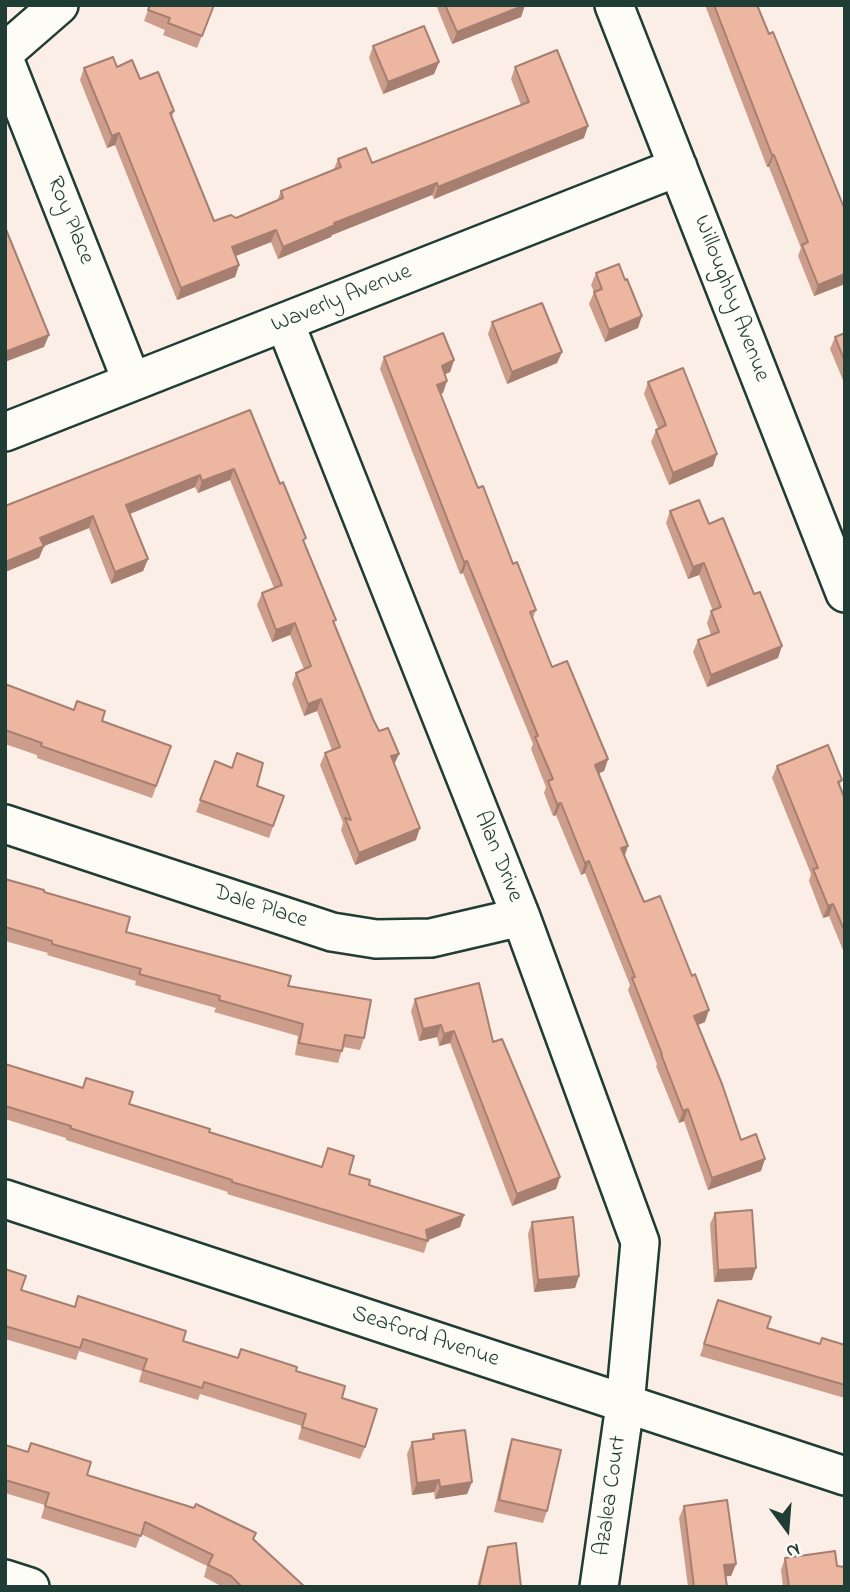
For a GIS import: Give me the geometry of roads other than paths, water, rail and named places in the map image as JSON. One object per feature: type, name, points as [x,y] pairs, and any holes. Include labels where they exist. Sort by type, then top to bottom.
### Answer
[{"type":"street","points":[[5,52],[59,5]]},
{"type":"street","name":"Willoughby Avenue","points":[[614,5],[845,593]]},
{"type":"street","name":"Roy Place","points":[[5,61],[132,382]]},
{"type":"street","name":"Waverly Avenue","points":[[5,432],[678,167]]},
{"type":"street","name":"Alan Drive","points":[[285,323],[521,917],[640,1242],[625,1405]]},
{"type":"street","name":"Dale Place","points":[[5,824],[332,932],[376,939],[431,938],[521,917]]},
{"type":"street","name":"Seaford Avenue","points":[[5,1199],[845,1476]]},
{"type":"street","name":"Azalea Court","points":[[599,1587],[625,1405]]},
{"type":"street","points":[[5,1579],[30,1587]]}]
